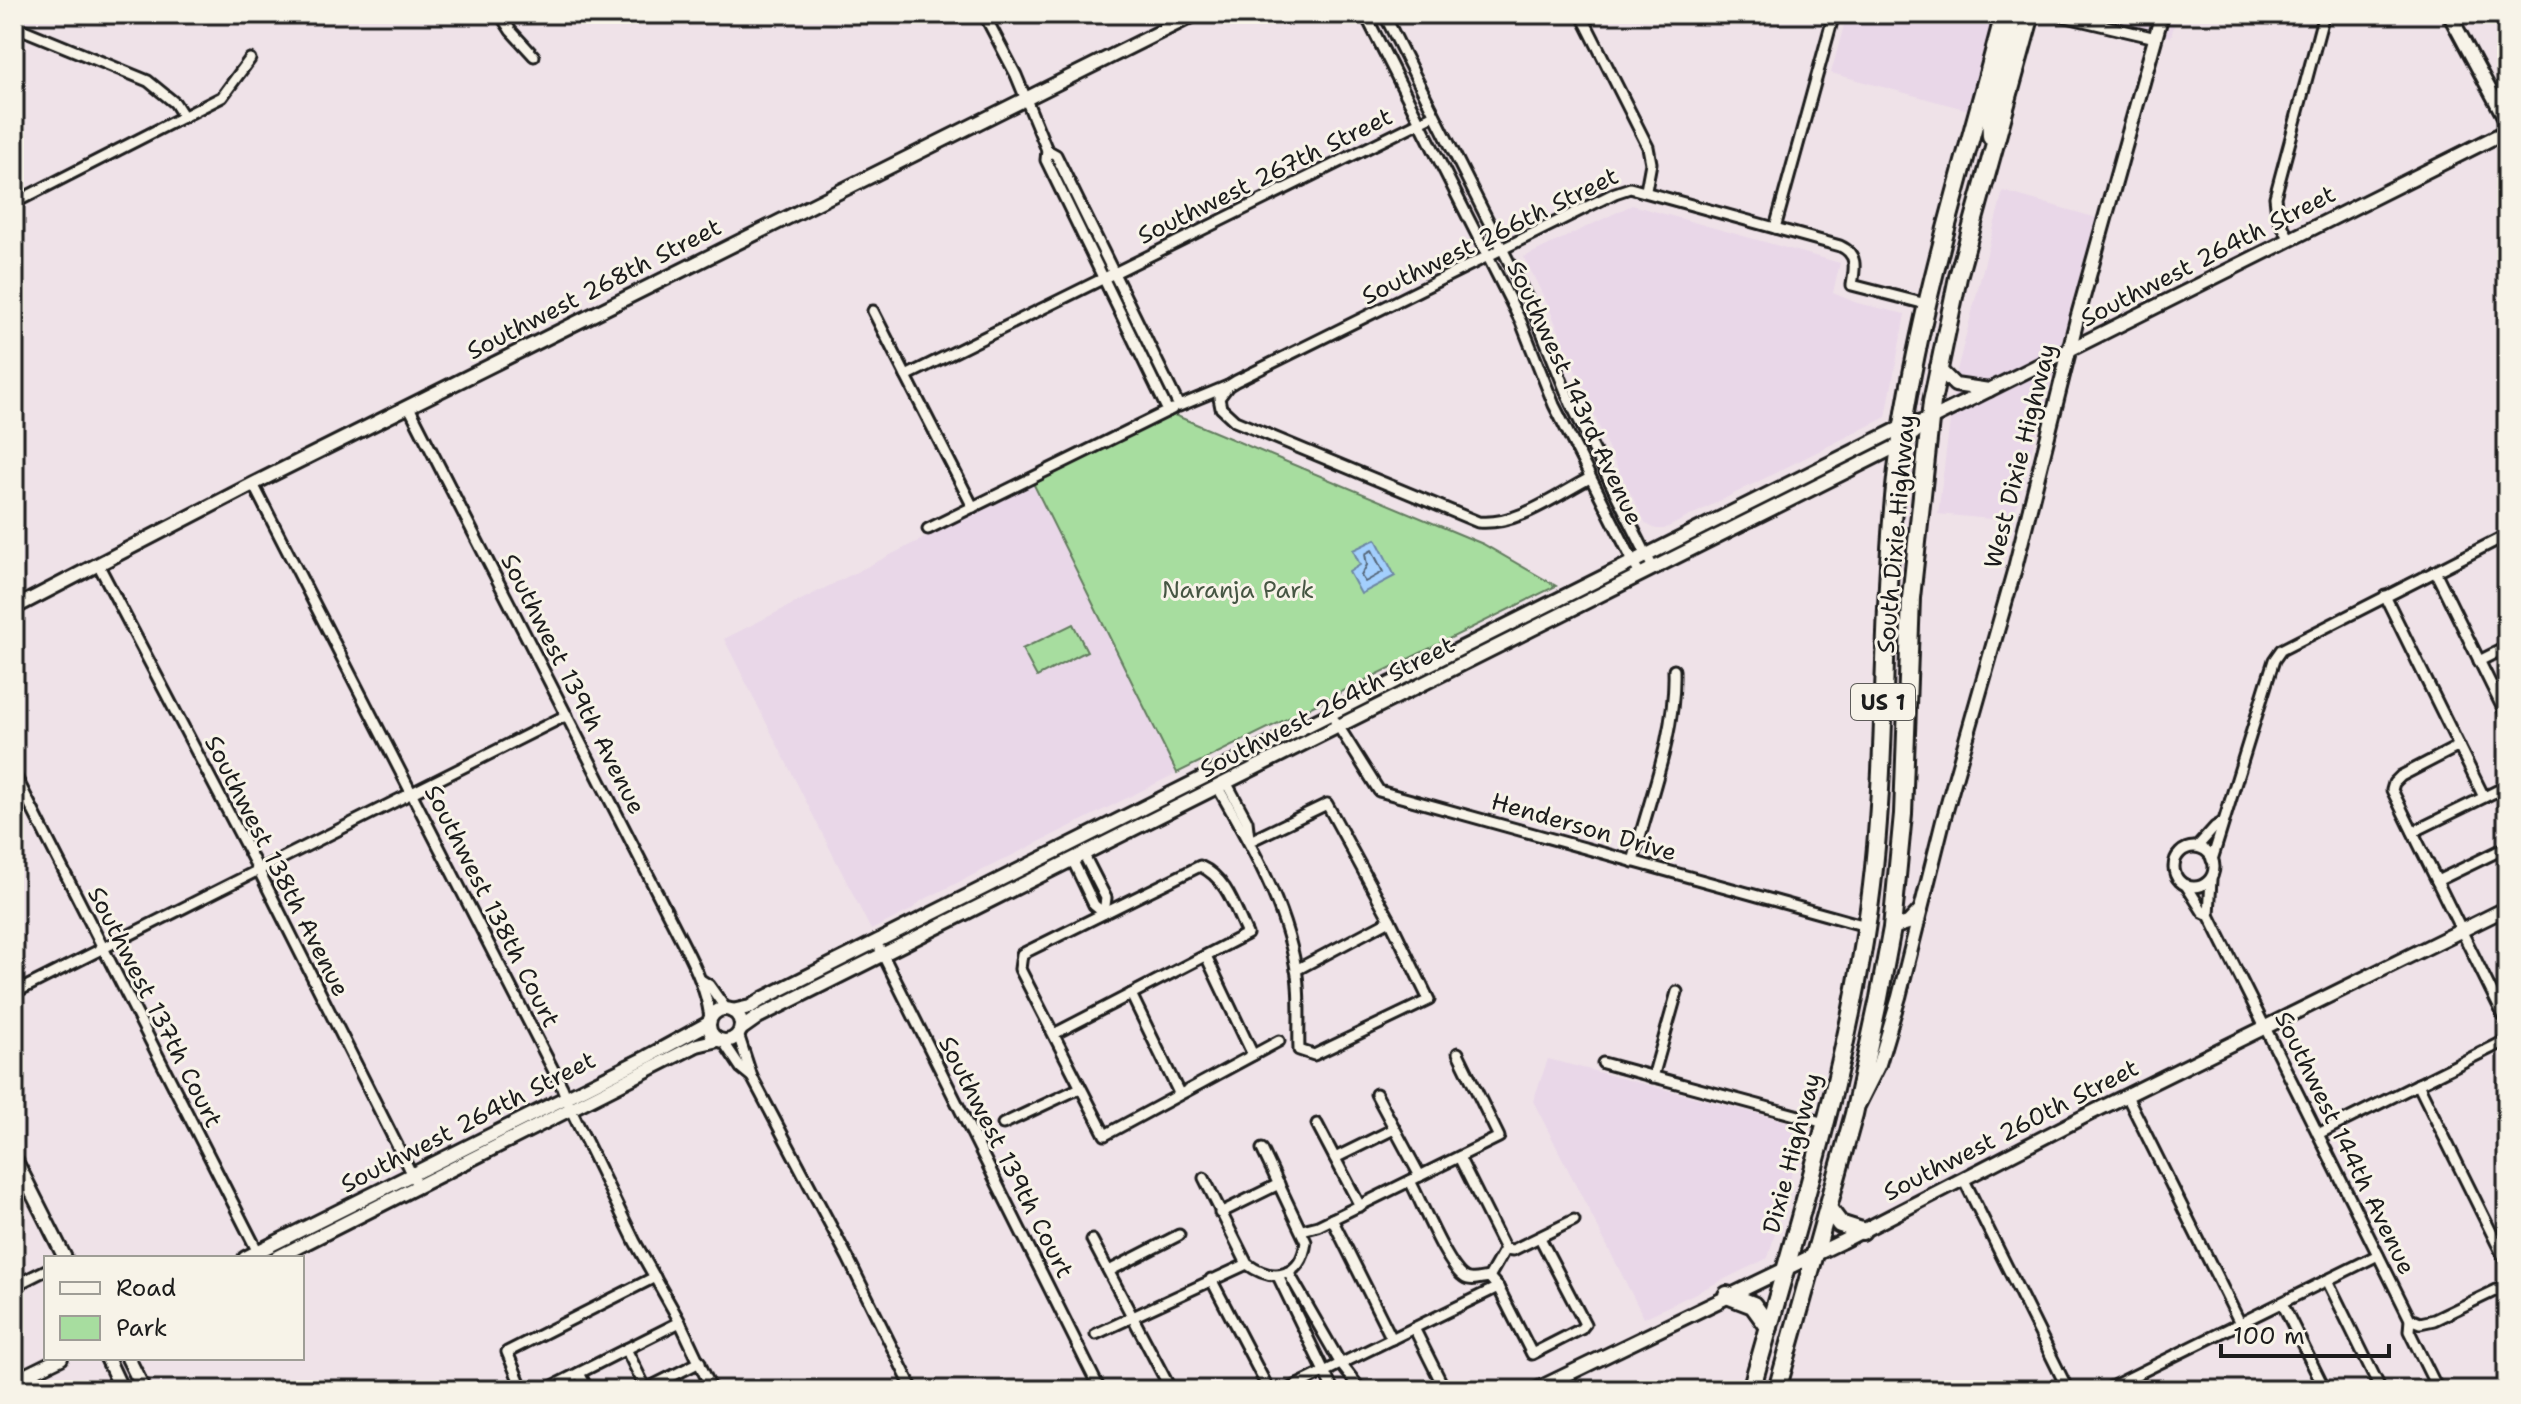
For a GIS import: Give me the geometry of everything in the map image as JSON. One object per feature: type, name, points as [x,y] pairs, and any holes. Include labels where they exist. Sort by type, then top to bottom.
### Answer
[{"type":"highway","name":"South Dixie Highway","points":[[1866,926],[1878,815],[1888,584],[1902,435],[1926,304],[2004,14]]},
{"type":"highway","points":[[1991,153],[1990,111],[2011,33],[2010,14]]},
{"type":"highway","name":"South Dixie Highway","points":[[1854,1114],[1892,928],[1903,814],[1911,598],[1937,367],[1991,153],[2031,14]]},
{"type":"highway","points":[[1866,926],[1892,928]]},
{"type":"highway","name":"Dixie Highway","points":[[1751,1390],[1847,1035],[1866,926]]},
{"type":"highway","name":"Dixie Highway","points":[[1777,1390],[1854,1114]]},
{"type":"highway","points":[[1828,1208],[1840,1224],[1862,1231]]},
{"type":"highway","points":[[1727,1295],[1753,1305],[1769,1327]]},
{"type":"street","points":[[500,14],[534,56]]},
{"type":"street","points":[[984,14],[1016,75],[1047,150],[1046,160],[1168,411]]},
{"type":"street","name":"Southwest 268th Street","points":[[14,608],[253,484],[1196,14]]},
{"type":"street","name":"Southwest 143rd Avenue","points":[[1365,14],[1521,322],[1554,405],[1640,575]]},
{"type":"street","name":"Southwest 143rd Avenue","points":[[1384,14],[1533,310],[1571,404],[1653,568]]},
{"type":"street","points":[[1581,14],[1648,147],[1651,163],[1646,190]]},
{"type":"street","points":[[1775,228],[1834,14]]},
{"type":"street","points":[[2054,14],[2156,38]]},
{"type":"street","name":"West Dixie Highway","points":[[1854,1114],[1879,1064],[1899,997],[2162,14]]},
{"type":"street","points":[[2290,240],[2277,215],[2275,197],[2324,14]]},
{"type":"street","points":[[2449,14],[2507,122]]},
{"type":"street","points":[[14,26],[148,81],[175,103],[184,117]]},
{"type":"street","points":[[14,203],[222,97],[250,59]]},
{"type":"street","name":"Southwest 267th Street","points":[[906,376],[1434,115]]},
{"type":"street","name":"Southwest 264th Street","points":[[729,1010],[750,1007],[1078,856],[1640,575],[1929,420],[2507,131]]},
{"type":"street","points":[[1047,150],[1056,155],[1179,406]]},
{"type":"street","name":"Southwest 266th Street","points":[[1590,478],[1514,517],[1488,523],[1235,421],[1221,408],[1219,398],[1228,386],[1623,189],[1646,190],[1848,250],[1854,260],[1852,285],[1926,304]]},
{"type":"street","points":[[873,311],[973,507]]},
{"type":"street","points":[[1937,367],[1952,383],[1989,390]]},
{"type":"street","points":[[928,529],[1168,411],[1228,386]]},
{"type":"street","name":"Southwest 139th Avenue","points":[[409,407],[701,980],[710,1021]]},
{"type":"street","name":"Southwest 264th Street","points":[[740,1032],[758,1017],[879,948],[1332,714],[1647,555],[1902,435]]},
{"type":"street","name":"Southwest 138th Court","points":[[253,484],[567,1097],[635,1242],[680,1322],[712,1390]]},
{"type":"street","points":[[2212,860],[2206,851],[2197,847],[2185,849],[2175,860],[2177,877],[2186,885],[2203,885],[2211,876],[2212,860],[2223,831],[2222,823],[2277,655],[2291,643],[2507,535]]},
{"type":"street","name":"Southwest 138th Avenue","points":[[98,564],[258,869],[418,1187]]},
{"type":"street","points":[[2435,571],[2507,717]]},
{"type":"street","points":[[2385,596],[2484,797]]},
{"type":"street","points":[[2479,661],[2507,647]]},
{"type":"street","points":[[1633,862],[1669,729],[1674,670]]},
{"type":"street","name":"Henderson Drive","points":[[1332,714],[1379,791],[1866,926]]},
{"type":"street","points":[[14,993],[567,715]]},
{"type":"street","points":[[2459,746],[2401,776],[2392,790],[2507,1023]]},
{"type":"street","name":"Southwest 137th Court","points":[[14,773],[259,1255]]},
{"type":"street","points":[[1222,784],[1284,921],[1296,970],[1299,1050],[1314,1055],[1429,1000],[1327,804],[1250,841]]},
{"type":"street","points":[[2413,832],[2507,786]]},
{"type":"street","points":[[2197,847],[2222,823]]},
{"type":"street","points":[[2437,881],[2507,847]]},
{"type":"street","points":[[1078,856],[1097,880],[1106,898],[1104,913]]},
{"type":"street","points":[[1078,856],[1085,887],[1094,905],[1104,913]]},
{"type":"street","points":[[1054,1034],[1247,934],[1221,881],[1213,872],[1200,866],[1022,954],[1020,969],[1105,1135],[1279,1041]]},
{"type":"street","name":"Southwest 144th Avenue","points":[[2211,876],[2209,915],[2410,1319],[2409,1331],[2438,1390]]},
{"type":"street","points":[[1085,887],[1097,880]]},
{"type":"street","name":"Southwest 144th Avenue","points":[[2186,885],[2203,912],[2209,915]]},
{"type":"street","name":"Southwest 260th Street","points":[[1535,1390],[1815,1255],[1963,1178],[2507,908]]},
{"type":"street","points":[[1892,928],[1908,923],[1921,909]]},
{"type":"street","points":[[1296,970],[1390,920]]},
{"type":"street","name":"Southwest 139th Court","points":[[879,948],[1100,1390]]},
{"type":"street","points":[[1206,956],[1253,1055]]},
{"type":"street","name":"Southwest 139th Avenue","points":[[701,980],[709,985],[729,1010]]},
{"type":"street","points":[[1653,1077],[1677,992]]},
{"type":"street","points":[[1131,994],[1179,1093]]},
{"type":"street","points":[[752,1077],[711,1033],[710,1021],[718,1011],[729,1010],[740,1020],[740,1032],[752,1077],[913,1390]]},
{"type":"street","name":"Southwest 264th Street","points":[[259,1255],[692,1035],[710,1021]]},
{"type":"street","points":[[720,1040],[732,1040],[740,1032]]},
{"type":"street","name":"Southwest 264th Street","points":[[280,1256],[697,1045],[720,1040]]},
{"type":"street","points":[[2318,1134],[2507,1040]]},
{"type":"street","points":[[1302,1230],[1360,1206],[1499,1137],[1458,1053]]},
{"type":"street","points":[[1603,1063],[1825,1123]]},
{"type":"street","points":[[2418,1084],[2507,1264]]},
{"type":"street","points":[[1003,1124],[1080,1088]]},
{"type":"street","points":[[1376,1094],[1453,1265],[1465,1278],[1489,1277]]},
{"type":"street","points":[[2127,1096],[2240,1323]]},
{"type":"street","points":[[1317,1124],[1360,1206]]},
{"type":"street","points":[[1335,1158],[1394,1129]]},
{"type":"street","points":[[1204,1178],[1247,1264],[1267,1276],[1288,1272],[1298,1263],[1306,1248],[1302,1230],[1262,1149]]},
{"type":"street","points":[[14,1157],[20,1183],[64,1256]]},
{"type":"street","points":[[1459,1157],[1505,1249]]},
{"type":"street","points":[[1963,1178],[2068,1390]]},
{"type":"street","points":[[1220,1213],[1279,1184]]},
{"type":"street","points":[[1332,1219],[1392,1339]]},
{"type":"street","points":[[1505,1249],[1513,1250],[1574,1220]]},
{"type":"street","points":[[1109,1271],[1179,1235]]},
{"type":"street","points":[[1489,1277],[1498,1287],[1532,1354],[1581,1329],[1585,1324],[1540,1238]]},
{"type":"street","points":[[1092,1240],[1171,1390]]},
{"type":"street","points":[[1489,1277],[1505,1249]]},
{"type":"street","points":[[2105,1390],[2378,1255]]},
{"type":"street","points":[[1096,1334],[1247,1264]]},
{"type":"street","points":[[14,1286],[44,1271]]},
{"type":"street","points":[[1288,1272],[1341,1364],[1361,1390]]},
{"type":"street","points":[[1278,1276],[1333,1390]]},
{"type":"street","points":[[523,1390],[507,1352],[655,1277]]},
{"type":"street","points":[[1211,1279],[1269,1390]]},
{"type":"street","points":[[2327,1280],[2381,1390]]},
{"type":"street","points":[[2410,1319],[2429,1322],[2507,1285]]},
{"type":"street","points":[[1287,1390],[1498,1287]]},
{"type":"street","points":[[2282,1303],[2325,1390]]},
{"type":"street","points":[[1301,1324],[1314,1318]]},
{"type":"street","points":[[545,1390],[680,1322]]},
{"type":"street","points":[[1414,1328],[1445,1390]]},
{"type":"street","points":[[626,1349],[645,1390],[700,1362]]},
{"type":"street","points":[[14,1381],[57,1360]]},
{"type":"street","points":[[108,1360],[122,1390]]},
{"type":"street","points":[[129,1360],[144,1390]]},
{"type":"street","points":[[579,1373],[588,1390]]},
{"type":"shaded area","points":[[1847,14],[2038,14],[2009,121],[1831,73]]},
{"type":"shaded area","points":[[2089,14],[2177,14],[2171,37]]},
{"type":"shaded area","points":[[2003,191],[2097,218],[2012,521],[1938,514],[1956,374]]},
{"type":"shaded area","points":[[1632,205],[1840,263],[1833,293],[1857,303],[1905,314],[1886,417],[1664,529],[1646,524],[1610,453],[1549,308],[1524,257]]},
{"type":"shaded area","points":[[1033,483],[1177,773],[921,901],[911,910],[871,930],[724,639]]},
{"type":"shaded area","points":[[1548,1059],[1805,1126],[1768,1258],[1644,1318],[1533,1101]]},
{"type":"green space","name":"Naranja Park","points":[[1172,414],[1483,544],[1556,586],[1177,773],[1033,483]]},
{"type":"green space","points":[[1073,624],[1087,651],[1037,677],[1022,649]]},
{"type":"water","points":[[1376,539],[1395,576],[1361,594],[1349,572],[1360,565],[1353,550]]}]
